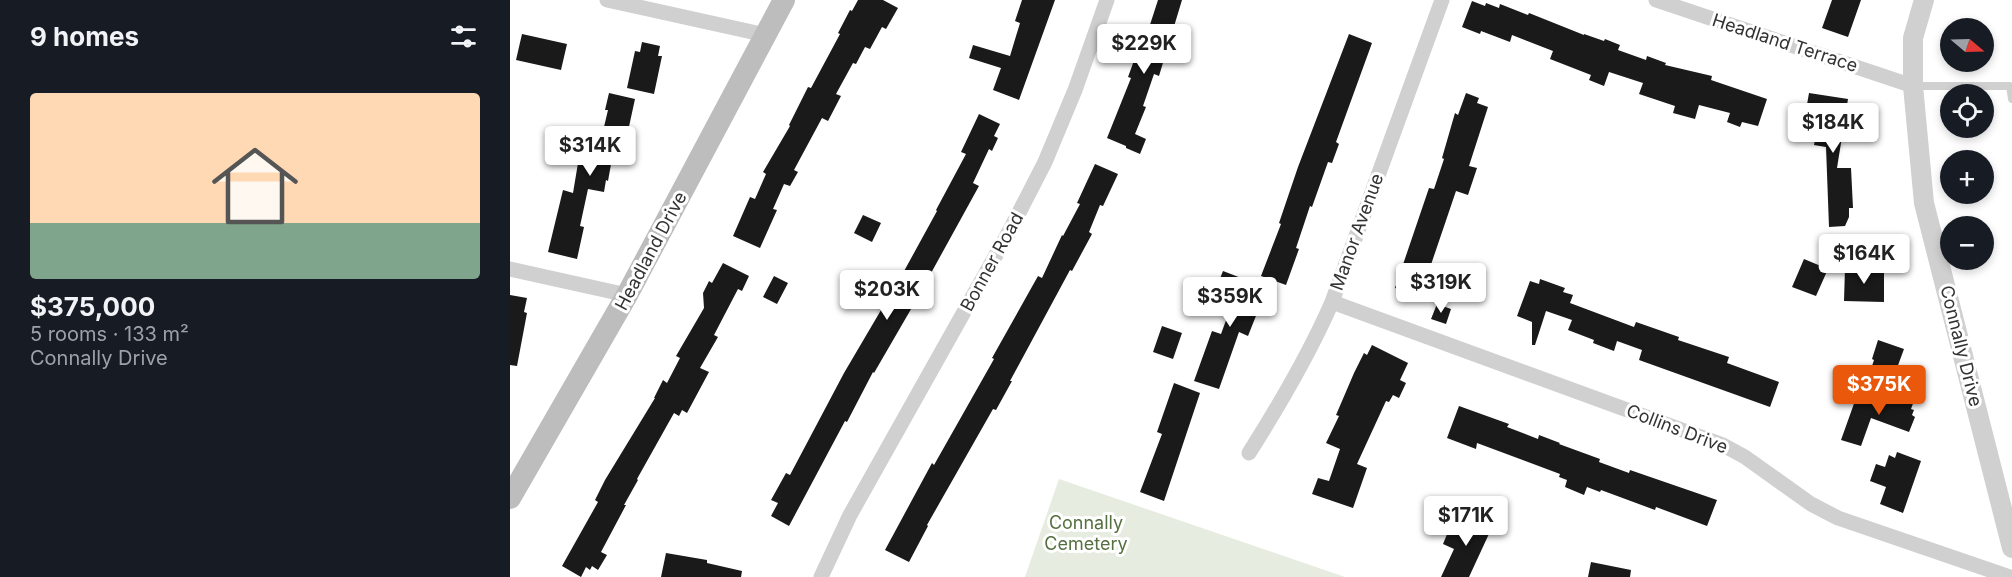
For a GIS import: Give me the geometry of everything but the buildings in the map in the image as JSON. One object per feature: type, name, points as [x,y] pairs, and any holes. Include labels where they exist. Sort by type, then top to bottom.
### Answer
[{"type":"main road","name":"Headland Drive","points":[[510,498],[627,296],[784,0]]},
{"type":"street","points":[[607,0],[765,35]]},
{"type":"street","name":"Bonner Road","points":[[821,577],[850,515],[1010,230],[1040,171],[1074,90],[1107,0]]},
{"type":"street","name":"Manor Avenue","points":[[1249,453],[1315,342],[1332,302],[1442,0]]},
{"type":"street","name":"Headland Terrace","points":[[1656,0],[1913,86]]},
{"type":"street","name":"Connally Drive","points":[[1924,0],[1913,38],[1913,86],[1924,202],[2012,548]]},
{"type":"street","points":[[510,269],[627,296]]},
{"type":"street","name":"Collins Drive","points":[[1332,302],[1723,445],[1745,457],[1811,504],[1838,518],[2010,577]]},
{"type":"lane","points":[[1913,86],[2011,86],[2012,99]]},
{"type":"green space","name":"Connally Cemetery","points":[[1059,479],[1345,577],[1025,577]]}]
